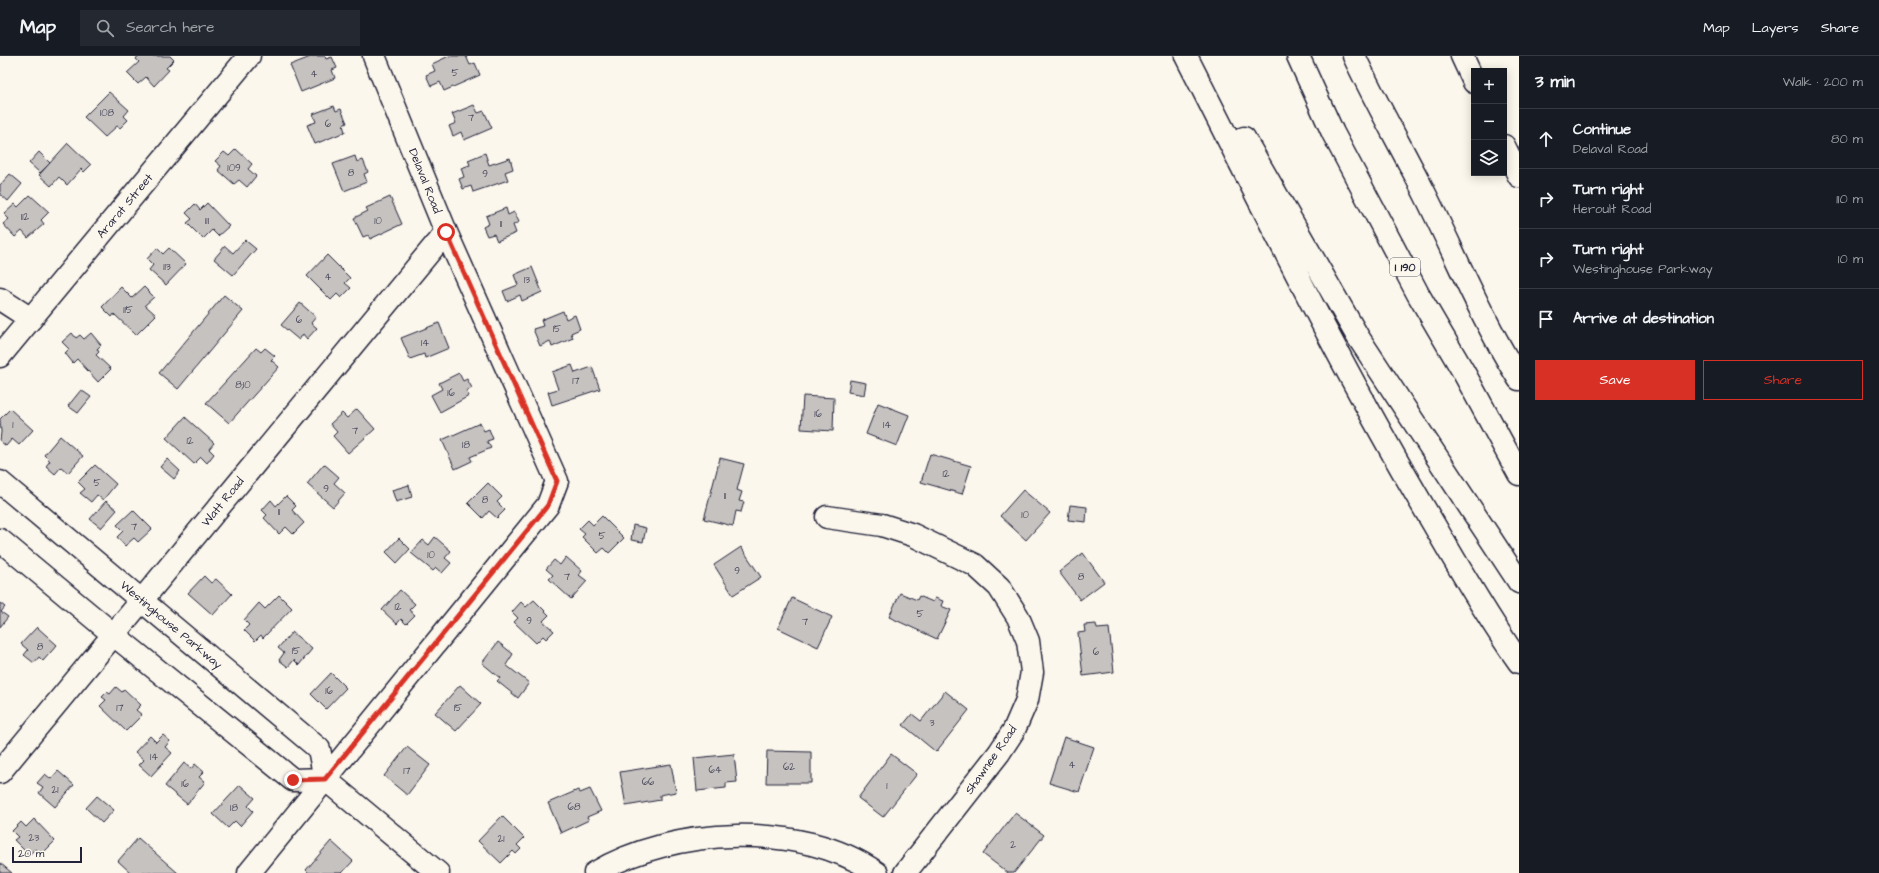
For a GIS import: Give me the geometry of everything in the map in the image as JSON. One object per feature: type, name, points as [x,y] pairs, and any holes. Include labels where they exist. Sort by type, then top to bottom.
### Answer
[{"type":"main road","name":"Ararat Street","points":[[0,356],[249,56]]},
{"type":"main road","name":"Delaval Road","points":[[325,779],[548,505],[557,481],[446,232],[374,56]]},
{"type":"main road","points":[[1186,56],[1327,333],[1384,440],[1458,565],[1519,662]]},
{"type":"main road","points":[[1200,56],[1254,157],[1358,337],[1519,582]]},
{"type":"main road","name":"I 190","points":[[1298,56],[1333,133],[1418,294],[1463,371],[1519,474]]},
{"type":"main road","points":[[1354,56],[1425,193],[1501,350],[1519,379]]},
{"type":"main road","points":[[1462,56],[1471,76]]},
{"type":"main road","points":[[1507,152],[1519,176]]},
{"type":"main road","name":"Watt Road","points":[[0,772],[446,232]]},
{"type":"main road","points":[[0,299],[30,319]]},
{"type":"main road","name":"Westinghouse Parkway","points":[[0,482],[319,749],[325,779]]},
{"type":"main road","name":"Shawnee Road","points":[[827,517],[882,525],[907,533],[976,565],[999,587],[1018,618],[1028,641],[1032,672],[1027,700],[1014,730],[999,753],[905,873]]},
{"type":"main road","points":[[0,540],[114,635],[293,780],[325,779],[438,873]]},
{"type":"main road","points":[[249,873],[325,779]]},
{"type":"main road","points":[[595,873],[630,857],[664,846],[698,839],[734,836],[769,837],[805,843],[839,852],[877,873]]},
{"type":"building","points":[[138,56],[170,56],[174,60],[166,68],[169,70],[154,86],[146,77],[138,84],[127,73],[139,62],[136,59]]},
{"type":"building","points":[[313,56],[325,56],[326,59],[332,57],[337,68],[332,70],[335,78],[301,92],[290,65]]},
{"type":"building","points":[[449,56],[466,56],[470,65],[475,63],[480,75],[444,91],[440,82],[431,86],[426,75],[435,71],[432,64]]},
{"type":"building","points":[[109,92],[129,110],[124,116],[128,120],[120,128],[117,126],[105,137],[84,117]]},
{"type":"building","points":[[474,105],[478,113],[484,111],[492,128],[464,140],[461,132],[453,136],[449,126],[456,123],[452,114]]},
{"type":"building","points":[[334,106],[336,111],[341,109],[347,123],[343,125],[345,132],[315,144],[307,125],[316,122],[313,114]]},
{"type":"building","points":[[68,143],[91,165],[84,172],[81,169],[67,185],[59,177],[51,186],[39,175]]},
{"type":"building","points":[[236,149],[252,164],[248,169],[256,176],[247,187],[239,180],[234,184],[218,170],[221,166],[215,161],[224,152],[229,156]]},
{"type":"building","points":[[39,152],[50,163],[40,173],[29,163]]},
{"type":"building","points":[[485,153],[489,165],[510,158],[513,169],[505,172],[508,180],[473,192],[471,186],[463,189],[459,179],[464,177],[461,168],[470,165],[468,160]]},
{"type":"building","points":[[355,156],[357,162],[363,160],[368,172],[364,174],[367,182],[344,191],[333,164]]},
{"type":"building","points":[[10,174],[22,184],[8,201],[0,194],[0,185]]},
{"type":"building","points":[[30,195],[49,212],[41,220],[44,224],[28,238],[22,231],[15,237],[3,224],[9,219],[4,214],[15,204],[18,207]]},
{"type":"building","points":[[390,197],[402,224],[370,239],[368,235],[363,237],[354,218],[368,211],[366,208]]},
{"type":"building","points":[[207,203],[229,226],[218,236],[212,230],[203,239],[187,223],[192,219],[186,213],[195,204],[200,210]]},
{"type":"building","points":[[506,208],[508,215],[514,212],[519,222],[513,225],[516,233],[497,241],[494,234],[487,236],[483,227],[489,224],[486,216]]},
{"type":"building","points":[[245,240],[256,249],[233,275],[214,259],[225,246],[233,253]]},
{"type":"building","points":[[157,248],[163,254],[169,248],[186,264],[166,285],[149,270],[153,265],[147,259]]},
{"type":"building","points":[[327,255],[350,278],[345,283],[351,288],[341,298],[337,294],[331,300],[307,276]]},
{"type":"building","points":[[532,267],[542,292],[522,301],[520,295],[507,301],[503,291],[518,285],[514,275]]},
{"type":"building","points":[[121,287],[132,298],[144,287],[154,297],[145,305],[156,315],[136,335],[114,314],[112,317],[102,307]]},
{"type":"building","points":[[224,295],[243,311],[178,389],[159,373]]},
{"type":"building","points":[[300,303],[316,317],[311,323],[317,328],[307,339],[303,334],[299,340],[281,325]]},
{"type":"building","points":[[563,311],[566,319],[575,315],[580,329],[571,333],[573,338],[552,347],[550,341],[540,346],[533,329],[543,326],[541,320]]},
{"type":"building","points":[[439,323],[449,348],[425,358],[424,354],[410,359],[401,338]]},
{"type":"building","points":[[72,333],[76,338],[80,335],[84,339],[91,333],[101,345],[97,349],[99,352],[96,355],[111,369],[98,382],[77,359],[73,363],[65,353],[69,349],[62,342]]},
{"type":"building","points":[[256,348],[261,352],[265,348],[275,356],[271,360],[279,367],[229,423],[206,403]]},
{"type":"building","points":[[572,365],[575,373],[592,367],[600,389],[552,405],[548,392],[558,389],[552,372]]},
{"type":"building","points":[[459,373],[463,381],[467,379],[472,388],[466,391],[469,396],[440,412],[431,395],[442,389],[439,383]]},
{"type":"building","points":[[850,380],[866,383],[864,395],[848,392]]},
{"type":"building","points":[[81,390],[91,397],[78,413],[68,406]]},
{"type":"building","points":[[803,396],[834,398],[833,431],[801,429]]},
{"type":"building","points":[[878,403],[909,415],[897,446],[866,434]]},
{"type":"building","points":[[10,409],[33,430],[19,445],[12,439],[6,446],[0,441],[0,419]]},
{"type":"building","points":[[357,409],[375,429],[348,453],[333,436],[337,432],[330,424],[342,413],[347,418]]},
{"type":"building","points":[[185,417],[214,443],[209,449],[214,454],[207,463],[201,457],[194,464],[166,438]]},
{"type":"building","points":[[480,423],[484,431],[489,429],[493,439],[487,441],[491,448],[470,457],[472,461],[455,469],[442,440]]},
{"type":"building","points":[[60,436],[83,456],[68,473],[61,467],[55,474],[46,466],[50,461],[44,455]]},
{"type":"building","points":[[930,454],[971,466],[962,494],[921,482]]},
{"type":"building","points":[[720,458],[744,464],[737,490],[742,492],[739,501],[744,502],[741,512],[736,511],[733,526],[704,519]]},
{"type":"building","points":[[167,459],[180,471],[174,479],[160,467]]},
{"type":"building","points":[[324,464],[339,477],[334,483],[345,493],[333,507],[307,484]]},
{"type":"building","points":[[95,465],[116,484],[103,500],[97,495],[91,502],[80,493],[85,489],[78,482]]},
{"type":"building","points":[[488,483],[502,497],[497,502],[505,510],[497,518],[489,511],[483,518],[468,503]]},
{"type":"building","points":[[409,485],[412,497],[396,502],[392,490]]},
{"type":"building","points":[[1023,490],[1050,513],[1026,540],[1000,516]]},
{"type":"building","points":[[286,496],[296,506],[292,510],[304,523],[293,534],[286,527],[279,534],[264,518],[267,515],[262,510],[271,500],[276,506]]},
{"type":"building","points":[[106,501],[117,510],[101,528],[90,519]]},
{"type":"building","points":[[1070,505],[1087,507],[1086,522],[1068,520]]},
{"type":"building","points":[[133,510],[152,529],[138,542],[134,538],[125,546],[117,537],[123,531],[117,525]]},
{"type":"building","points":[[602,516],[624,538],[609,553],[604,548],[598,553],[582,537],[585,534],[579,529],[588,520],[593,525]]},
{"type":"building","points":[[633,525],[646,528],[643,542],[631,540]]},
{"type":"building","points":[[435,537],[451,551],[445,558],[451,563],[442,573],[436,568],[433,571],[411,553],[423,540],[429,545]]},
{"type":"building","points":[[399,538],[410,549],[397,563],[386,552]]},
{"type":"building","points":[[741,547],[761,577],[733,595],[714,565]]},
{"type":"building","points":[[1083,553],[1104,582],[1080,600],[1059,572]]},
{"type":"building","points":[[566,557],[582,571],[579,575],[587,581],[571,599],[549,579],[553,575],[546,569],[554,560],[560,565]]},
{"type":"building","points":[[204,576],[211,583],[216,579],[232,594],[213,615],[188,593]]},
{"type":"building","points":[[400,590],[415,604],[409,610],[415,615],[406,624],[401,619],[397,624],[382,610]]},
{"type":"building","points":[[900,593],[917,600],[919,596],[933,602],[935,598],[943,601],[941,606],[951,610],[937,639],[889,617]]},
{"type":"building","points":[[279,595],[292,608],[263,638],[261,635],[255,641],[244,630],[249,625],[244,620],[259,603],[265,609]]},
{"type":"building","points":[[792,598],[832,617],[818,647],[778,628]]},
{"type":"building","points":[[534,600],[549,615],[543,621],[554,631],[546,639],[543,636],[536,643],[514,622],[518,618],[512,612],[521,602],[526,607]]},
{"type":"building","points":[[0,603],[5,607],[1,612],[8,617],[0,627]]},
{"type":"building","points":[[1096,624],[1097,629],[1109,628],[1114,672],[1083,676],[1078,633],[1085,632],[1084,625]]},
{"type":"building","points":[[37,627],[57,645],[43,661],[39,657],[34,663],[24,655],[28,650],[21,644]]},
{"type":"building","points":[[292,632],[312,649],[299,665],[294,660],[288,667],[279,660],[284,653],[278,648]]},
{"type":"building","points":[[498,642],[513,654],[506,665],[529,683],[518,698],[497,681],[500,678],[482,663]]},
{"type":"building","points":[[331,673],[346,688],[326,709],[311,694]]},
{"type":"building","points":[[460,685],[481,704],[456,731],[435,713]]},
{"type":"building","points":[[116,687],[122,692],[124,689],[141,705],[136,710],[142,715],[126,731],[100,706],[106,700],[102,697],[107,692],[110,694]]},
{"type":"building","points":[[945,691],[969,710],[936,752],[903,725],[912,714],[921,721]]},
{"type":"building","points":[[163,735],[170,741],[165,747],[172,753],[151,776],[139,765],[144,760],[135,752],[150,736],[156,742]]},
{"type":"building","points":[[1064,737],[1094,747],[1079,792],[1049,783]]},
{"type":"building","points":[[407,747],[430,765],[407,795],[384,776]]},
{"type":"building","points":[[767,751],[811,752],[811,783],[766,783]]},
{"type":"building","points":[[734,754],[737,782],[726,783],[726,788],[697,791],[694,758]]},
{"type":"building","points":[[891,754],[917,774],[883,817],[858,798]]},
{"type":"building","points":[[184,763],[191,769],[195,764],[204,772],[199,777],[205,782],[187,804],[165,786]]},
{"type":"building","points":[[671,764],[676,792],[660,795],[660,800],[626,806],[620,772]]},
{"type":"building","points":[[58,771],[74,785],[55,807],[39,793],[43,787],[37,783],[45,774],[51,779]]},
{"type":"building","points":[[240,785],[255,798],[248,806],[253,811],[240,826],[235,821],[228,828],[213,814]]},
{"type":"building","points":[[590,789],[601,811],[587,817],[589,820],[561,833],[548,803],[578,790],[580,793]]},
{"type":"building","points":[[97,796],[114,810],[102,823],[86,808]]},
{"type":"building","points":[[1015,813],[1044,835],[1014,873],[1008,873],[983,854]]},
{"type":"building","points":[[502,816],[524,838],[517,845],[521,849],[516,854],[513,851],[501,863],[478,841]]},
{"type":"building","points":[[34,819],[55,841],[41,855],[35,849],[29,855],[14,840],[18,837],[12,831],[21,822],[26,827]]},
{"type":"building","points":[[138,838],[178,873],[131,873],[118,861]]},
{"type":"building","points":[[331,841],[353,861],[342,873],[309,873],[306,870]]},
{"type":"building","points":[[0,863],[12,873],[0,873]]},
{"type":"route","points":[[293,780],[325,779],[548,505],[557,481],[446,232]]}]
